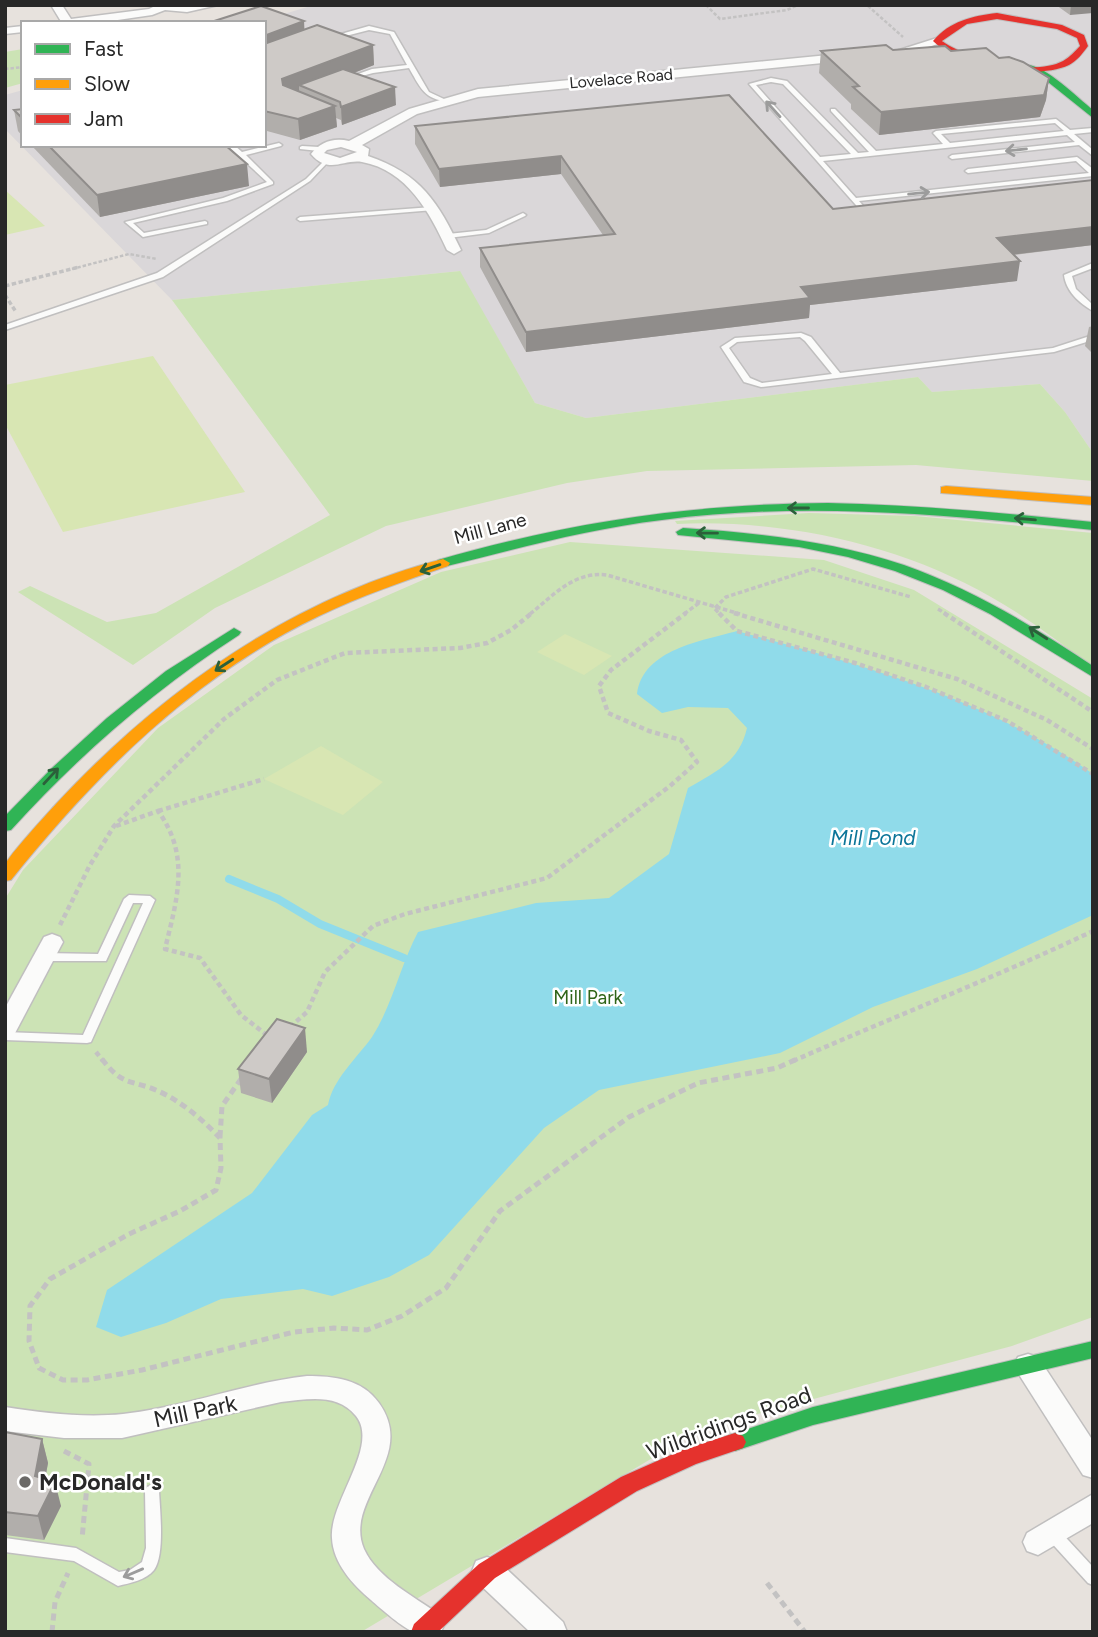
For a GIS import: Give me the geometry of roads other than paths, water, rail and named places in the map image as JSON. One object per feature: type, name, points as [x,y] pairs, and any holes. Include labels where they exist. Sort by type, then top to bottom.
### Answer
[{"type":"main road","points":[[966,10],[1064,28],[1090,36],[1084,46],[1064,63],[1030,67],[955,54],[945,50],[937,41],[966,10]]},
{"type":"main road","points":[[1064,63],[1069,78],[1093,97]]},
{"type":"main road","points":[[1030,67],[1051,80],[1093,115]]},
{"type":"main road","points":[[925,489],[1093,501]]},
{"type":"main road","points":[[704,495],[737,493],[909,496],[1093,512]]},
{"type":"main road","name":"Mill Lane","points":[[5,876],[65,801],[103,762],[150,719],[225,663],[289,627],[356,596],[476,552],[604,524],[737,509],[919,510],[1093,526]]},
{"type":"main road","points":[[665,533],[724,533],[789,539],[874,556],[923,574],[997,608],[1041,635],[1093,673]]},
{"type":"main road","points":[[476,552],[641,535]]},
{"type":"main road","points":[[5,826],[61,764],[127,705],[192,658],[246,626]]},
{"type":"main road","name":"Wildridings Road","points":[[424,1630],[487,1571],[629,1484],[690,1457],[813,1416],[1093,1349]]},
{"type":"street","points":[[56,5],[68,21]]},
{"type":"street","points":[[84,21],[152,12],[166,6],[187,9],[213,5]]},
{"type":"street","points":[[937,41],[892,53],[955,54]]},
{"type":"street","name":"Lovelace Road","points":[[357,151],[391,119],[442,100],[535,83],[859,56]]},
{"type":"street","points":[[323,155],[334,144],[357,151],[411,180],[423,192],[451,243]]},
{"type":"street","points":[[5,1031],[48,949]]},
{"type":"street","points":[[1028,1365],[1093,1466]]},
{"type":"street","name":"Mill Park","points":[[5,1419],[51,1425],[122,1426],[293,1390],[335,1389],[355,1397],[367,1407],[377,1423],[378,1443],[347,1523],[347,1548],[362,1573],[424,1630]]},
{"type":"street","points":[[1045,1537],[1093,1507]]},
{"type":"street","points":[[487,1571],[552,1632]]},
{"type":"lane","points":[[316,43],[355,29],[392,33],[427,93],[442,100]]},
{"type":"lane","points":[[335,84],[372,71],[411,66]]},
{"type":"lane","points":[[856,155],[785,82],[771,80],[752,84],[865,212],[878,211]]},
{"type":"lane","points":[[832,110],[874,153]]},
{"type":"lane","points":[[949,146],[936,133],[1056,121],[1093,154]]},
{"type":"lane","points":[[819,159],[1093,130]]},
{"type":"lane","points":[[951,157],[1081,143]]},
{"type":"lane","points":[[241,154],[279,145]]},
{"type":"lane","points":[[940,146],[991,192]]},
{"type":"lane","points":[[205,223],[143,236],[128,222],[225,201],[271,183],[232,147]]},
{"type":"lane","points":[[5,328],[160,275],[308,180],[323,155],[302,148]]},
{"type":"lane","points":[[968,171],[1077,159],[1093,174]]},
{"type":"lane","points":[[854,200],[1093,174]]},
{"type":"lane","points":[[300,219],[432,209]]},
{"type":"lane","points":[[451,243],[486,232],[523,215]]},
{"type":"lane","points":[[1093,265],[1068,275],[1068,283],[1074,292],[1093,309]]},
{"type":"lane","points":[[837,375],[808,339],[801,335],[735,340],[725,347],[747,380],[756,385],[1054,350],[1093,337]]},
{"type":"lane","points":[[5,1036],[88,1039],[150,900],[129,899],[102,958],[48,949]]},
{"type":"lane","points":[[5,1545],[76,1555],[118,1579],[133,1576],[149,1566],[153,1548],[152,1492]]},
{"type":"lane","points":[[1045,1537],[1093,1578]]},
{"type":"water","name":"Mill Pond","points":[[737,631],[877,671],[967,704],[1052,747],[1093,774],[1093,915],[977,969],[873,1007],[780,1053],[599,1090],[544,1128],[429,1255],[389,1277],[332,1296],[303,1289],[221,1299],[166,1323],[121,1337],[96,1327],[107,1290],[252,1193],[312,1115],[328,1105],[340,1078],[379,1024],[418,932],[536,903],[609,898],[669,854],[688,788],[717,771],[732,757],[747,728],[728,708],[688,707],[662,713],[637,694],[650,667],[662,657],[692,643]]},
{"type":"waterway","points":[[229,879],[278,899],[320,924],[404,958]]},
{"type":"place","name":"McDonald's","points":[[25,1482]]}]
